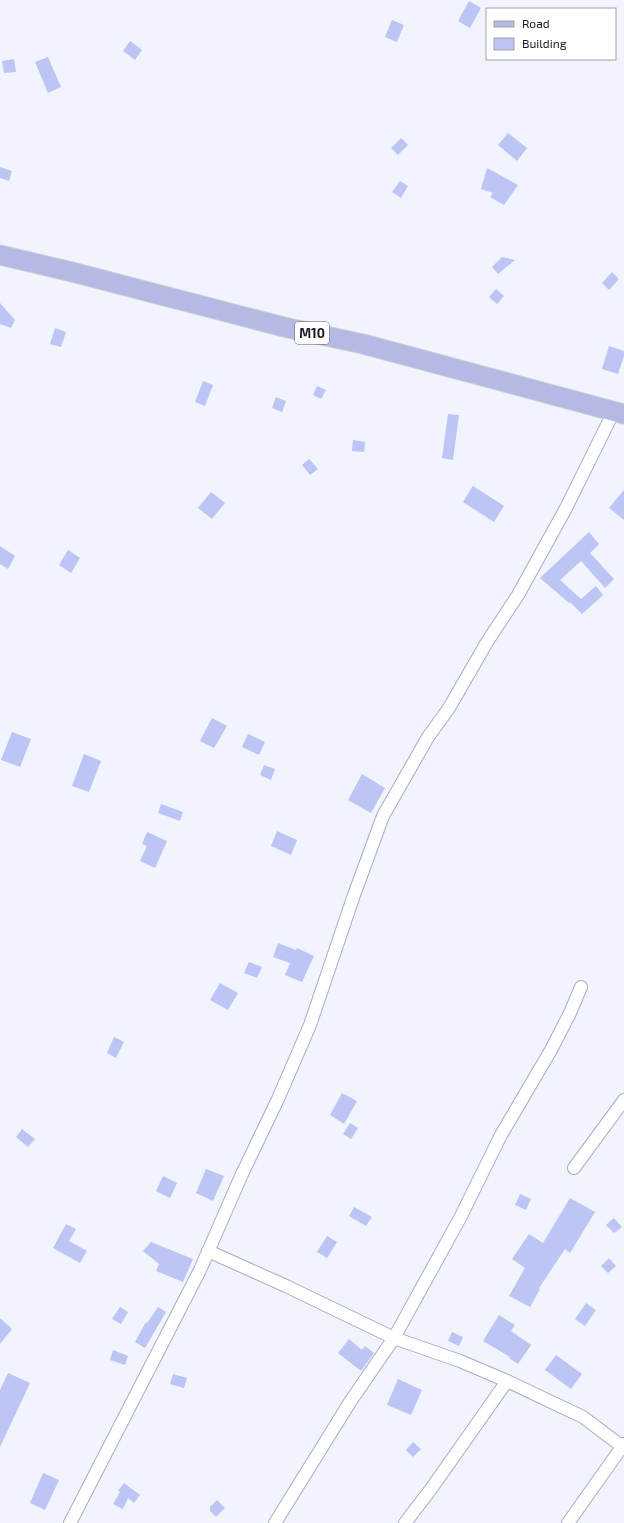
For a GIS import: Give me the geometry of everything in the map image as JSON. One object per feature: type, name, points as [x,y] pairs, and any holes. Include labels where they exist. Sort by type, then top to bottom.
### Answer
[{"type":"main road","name":"M10","points":[[0,255],[72,272],[284,327],[363,344],[619,413]]},
{"type":"street","points":[[70,1523],[200,1270],[278,1099],[310,1025],[383,816],[428,737],[448,708],[487,642],[518,595],[619,413]]},
{"type":"street","points":[[275,1523],[350,1402],[394,1338],[460,1218],[501,1135],[551,1050],[570,1013],[581,987]]},
{"type":"street","points":[[574,1168],[624,1100]]},
{"type":"street","points":[[208,1251],[286,1286],[394,1338],[460,1361],[507,1381],[583,1418],[623,1446],[568,1523]]},
{"type":"street","points":[[405,1523],[431,1489],[507,1381]]},
{"type":"building","points":[[469,1],[481,8],[470,28],[458,21]]},
{"type":"building","points":[[392,20],[404,25],[397,42],[385,37]]},
{"type":"building","points":[[130,41],[142,50],[135,60],[123,51]]},
{"type":"building","points":[[48,57],[61,87],[48,93],[35,62]]},
{"type":"building","points":[[14,59],[16,72],[4,73],[2,61]]},
{"type":"building","points":[[508,133],[527,148],[517,161],[498,145]]},
{"type":"building","points":[[401,138],[408,145],[398,155],[391,148]]},
{"type":"building","points":[[0,167],[12,171],[9,181],[0,178]]},
{"type":"building","points":[[487,168],[518,185],[504,205],[490,197],[493,193],[481,189]]},
{"type":"building","points":[[400,181],[408,186],[401,198],[392,192]]},
{"type":"building","points":[[502,257],[515,260],[498,274],[492,267]]},
{"type":"building","points":[[612,272],[619,279],[609,290],[602,283]]},
{"type":"building","points":[[496,289],[504,296],[497,304],[489,297]]},
{"type":"building","points":[[0,303],[15,320],[11,328],[0,324]]},
{"type":"building","points":[[55,328],[66,332],[61,347],[50,344]]},
{"type":"building","points":[[609,346],[624,351],[624,356],[618,374],[602,369]]},
{"type":"building","points":[[203,381],[213,385],[205,406],[195,402]]},
{"type":"building","points":[[317,386],[326,390],[321,399],[313,395]]},
{"type":"building","points":[[276,397],[286,401],[282,412],[272,408]]},
{"type":"building","points":[[448,414],[459,415],[453,460],[442,458]]},
{"type":"building","points":[[353,440],[365,442],[364,452],[352,451]]},
{"type":"building","points":[[309,459],[318,469],[310,475],[302,465]]},
{"type":"building","points":[[473,486],[504,506],[494,522],[463,502]]},
{"type":"building","points":[[624,490],[624,520],[609,508]]},
{"type":"building","points":[[211,492],[225,503],[212,519],[198,508]]},
{"type":"building","points":[[589,532],[599,544],[590,553],[614,579],[605,588],[581,561],[560,580],[581,599],[596,586],[603,595],[582,614],[570,602],[569,603],[540,578]]},
{"type":"building","points":[[0,546],[15,556],[8,569],[0,564]]},
{"type":"building","points":[[68,550],[80,558],[71,573],[59,565]]},
{"type":"building","points":[[212,718],[227,726],[214,748],[200,741]]},
{"type":"building","points":[[12,732],[31,739],[20,767],[1,760]]},
{"type":"building","points":[[248,734],[265,742],[259,755],[242,747]]},
{"type":"building","points":[[84,754],[101,761],[89,792],[72,786]]},
{"type":"building","points":[[264,765],[275,769],[271,780],[260,775]]},
{"type":"building","points":[[362,774],[385,788],[371,813],[348,800]]},
{"type":"building","points":[[161,804],[183,812],[180,821],[158,813]]},
{"type":"building","points":[[277,831],[297,840],[291,855],[271,846]]},
{"type":"building","points":[[147,832],[167,841],[155,868],[140,861],[147,846],[142,844]]},
{"type":"building","points":[[278,943],[296,950],[297,948],[314,956],[302,982],[285,975],[290,963],[273,957]]},
{"type":"building","points":[[249,962],[262,967],[257,978],[244,973]]},
{"type":"building","points":[[220,983],[238,993],[228,1010],[210,1000]]},
{"type":"building","points":[[114,1037],[124,1042],[116,1058],[107,1053]]},
{"type":"building","points":[[342,1093],[357,1101],[344,1124],[330,1115]]},
{"type":"building","points":[[350,1123],[358,1128],[351,1139],[343,1134]]},
{"type":"building","points":[[22,1129],[35,1139],[28,1147],[16,1137]]},
{"type":"building","points":[[206,1169],[224,1176],[213,1201],[196,1193]]},
{"type":"building","points":[[163,1176],[177,1183],[170,1198],[156,1191]]},
{"type":"building","points":[[520,1194],[531,1199],[526,1210],[515,1205]]},
{"type":"building","points":[[570,1198],[595,1212],[570,1253],[565,1249],[539,1288],[540,1289],[530,1307],[509,1296],[525,1268],[512,1259],[529,1234],[543,1243]]},
{"type":"building","points":[[354,1207],[372,1217],[366,1226],[349,1216]]},
{"type":"building","points":[[614,1218],[622,1227],[614,1233],[606,1225]]},
{"type":"building","points":[[66,1224],[76,1229],[69,1241],[87,1251],[80,1263],[53,1248]]},
{"type":"building","points":[[327,1236],[337,1242],[327,1258],[317,1252]]},
{"type":"building","points":[[151,1242],[193,1259],[183,1282],[156,1271],[159,1264],[143,1251]]},
{"type":"building","points":[[609,1258],[616,1266],[608,1273],[601,1266]]},
{"type":"building","points":[[586,1303],[596,1310],[585,1326],[575,1319]]},
{"type":"building","points":[[120,1307],[128,1312],[121,1324],[112,1319]]},
{"type":"building","points":[[158,1307],[166,1312],[145,1348],[135,1342],[146,1322],[147,1323]]},
{"type":"building","points":[[499,1315],[515,1325],[511,1331],[531,1345],[518,1364],[509,1358],[510,1357],[483,1341]]},
{"type":"building","points":[[0,1318],[12,1329],[0,1344]]},
{"type":"building","points":[[452,1332],[463,1337],[459,1346],[448,1341]]},
{"type":"building","points":[[349,1339],[362,1350],[365,1346],[374,1353],[361,1371],[338,1353]]},
{"type":"building","points":[[113,1350],[128,1356],[125,1365],[110,1360]]},
{"type":"building","points":[[556,1355],[582,1374],[571,1389],[545,1370]]},
{"type":"building","points":[[8,1373],[30,1383],[0,1447],[0,1390]]},
{"type":"building","points":[[173,1374],[187,1378],[184,1388],[170,1384]]},
{"type":"building","points":[[398,1379],[422,1390],[411,1415],[387,1405]]},
{"type":"building","points":[[413,1442],[421,1449],[413,1457],[406,1450]]},
{"type":"building","points":[[43,1473],[59,1480],[45,1510],[30,1503]]},
{"type":"building","points":[[124,1483],[140,1495],[134,1503],[128,1498],[123,1509],[113,1504],[120,1492],[118,1491]]},
{"type":"building","points":[[217,1500],[225,1508],[216,1517],[210,1511],[210,1507]]}]
